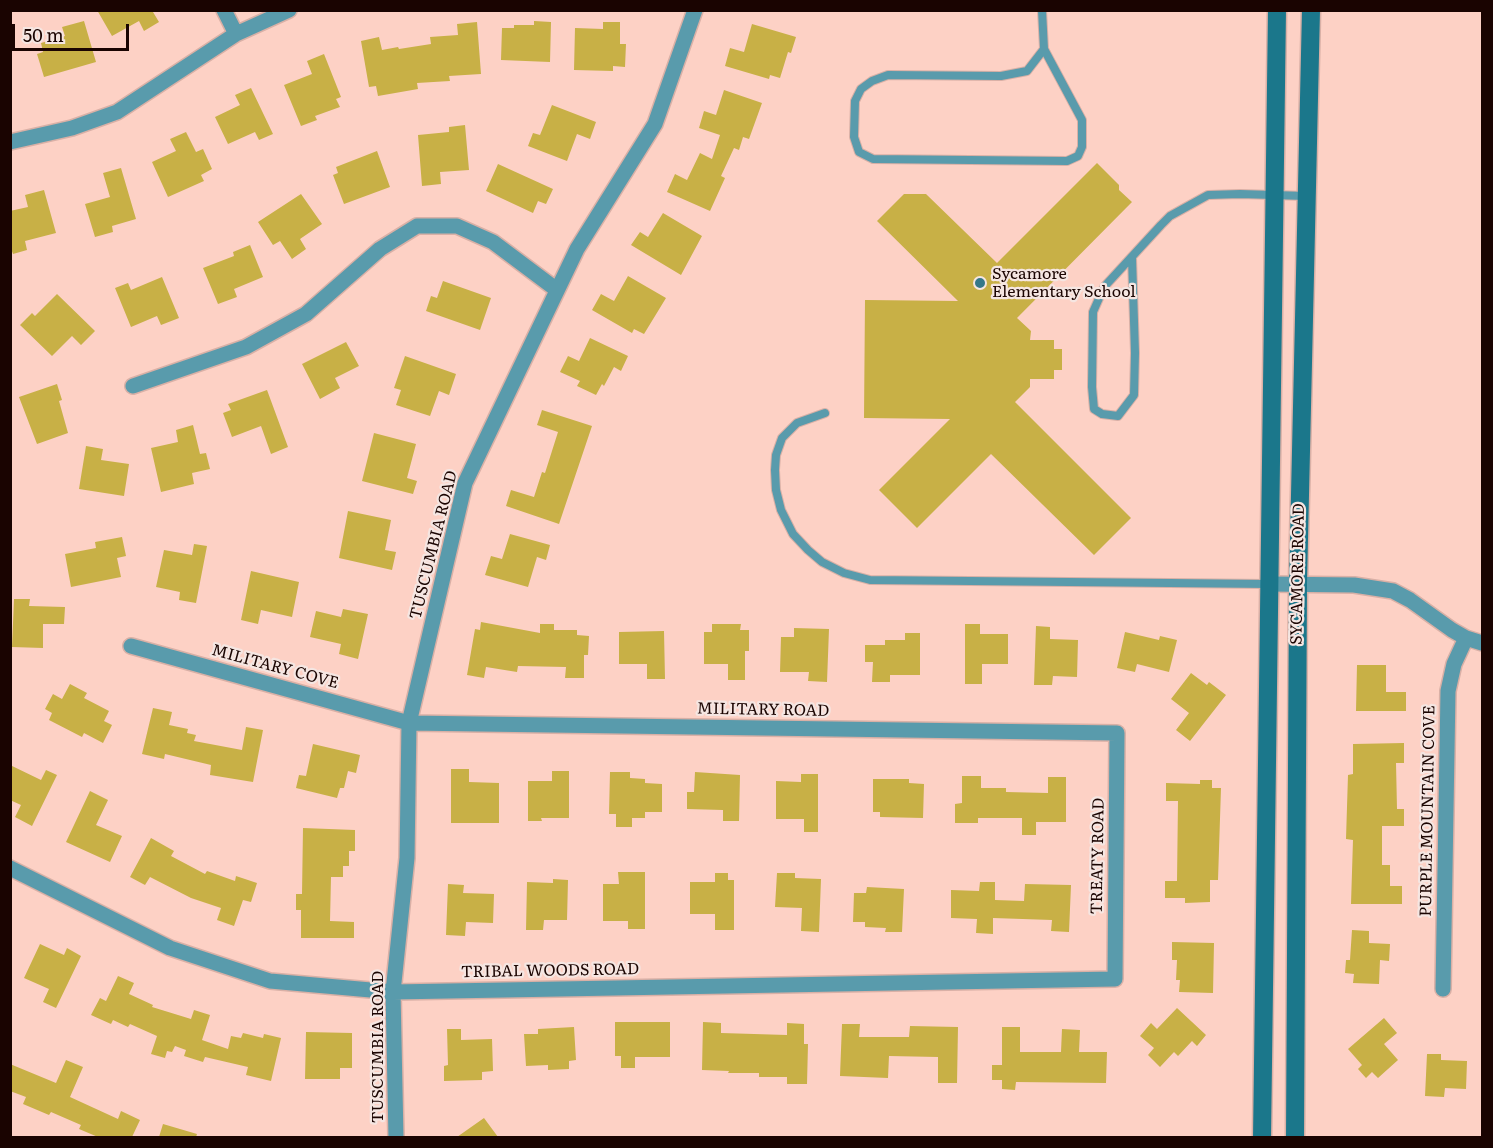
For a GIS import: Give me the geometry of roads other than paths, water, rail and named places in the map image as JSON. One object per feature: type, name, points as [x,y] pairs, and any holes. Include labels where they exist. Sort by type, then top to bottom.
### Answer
[{"type":"street","points":[[224,10],[236,34]]},
{"type":"street","points":[[10,142],[72,128],[117,112],[236,34],[289,10]]},
{"type":"street","name":"TUSCUMBIA ROAD","points":[[396,1137],[393,992],[407,858],[409,723],[465,483],[577,249],[655,124],[695,10]]},
{"type":"street","name":"SYCAMORE ROAD","points":[[1262,1137],[1277,10]]},
{"type":"street","name":"SYCAMORE ROAD","points":[[1295,1137],[1298,583],[1311,10]]},
{"type":"street","points":[[134,386],[246,347],[306,314],[380,249],[417,226],[458,226],[493,242],[557,290]]},
{"type":"street","points":[[1269,584],[1354,585],[1394,591],[1466,638],[1482,643]]},
{"type":"street","name":"PURPLE MOUNTAIN COVE","points":[[1443,989],[1448,691],[1454,664],[1466,638]]},
{"type":"street","name":"MILITARY COVE","points":[[131,646],[409,723]]},
{"type":"street","name":"MILITARY ROAD","points":[[409,723],[1117,733]]},
{"type":"street","name":"TREATY ROAD","points":[[1115,979],[1117,733]]},
{"type":"street","name":"TRIBAL WOODS ROAD","points":[[10,868],[170,948],[270,981],[393,992],[1115,979]]},
{"type":"lane","points":[[1042,10],[1044,49],[1082,120],[1082,147],[1078,156],[1067,161],[873,159],[859,152],[854,137],[855,101],[861,90],[872,81],[888,75],[1000,76],[1027,71],[1044,49]]},
{"type":"lane","points":[[1132,257],[1134,395],[1118,416],[1102,414],[1094,409],[1092,387],[1093,312],[1104,287],[1170,216],[1208,195],[1308,196]]},
{"type":"lane","points":[[825,413],[797,423],[782,438],[776,455],[776,490],[793,534],[822,562],[844,573],[870,580],[1269,584]]},
{"type":"place","name":"Sycamore Elementary School","points":[[980,283]]}]
